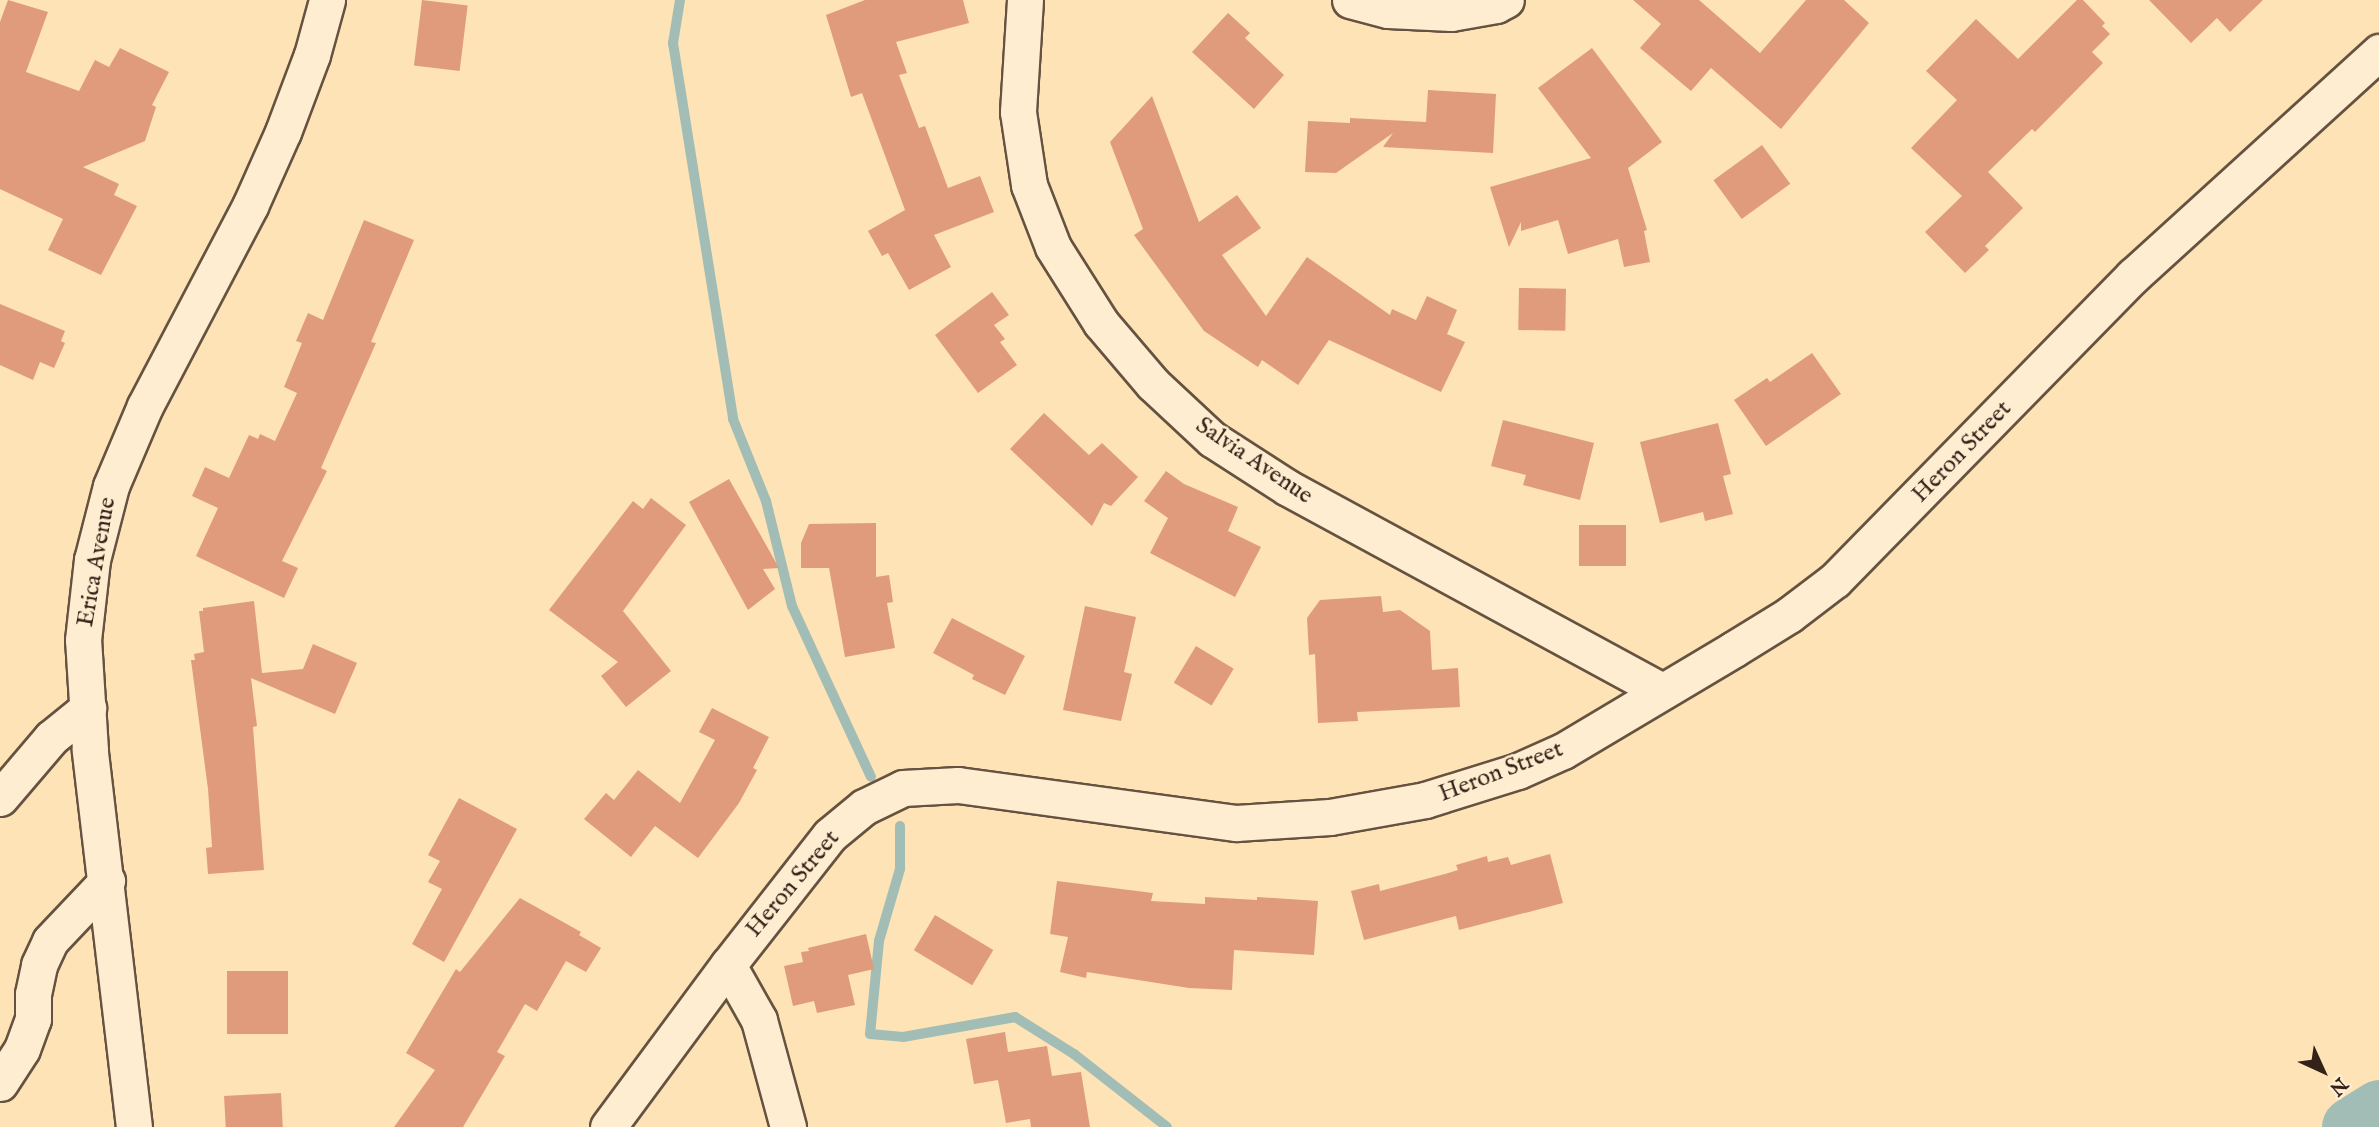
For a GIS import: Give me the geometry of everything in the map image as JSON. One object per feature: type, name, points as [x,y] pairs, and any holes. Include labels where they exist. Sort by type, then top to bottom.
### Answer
[{"type":"street","name":"Erica Avenue","points":[[134,1127],[88,708],[83,640],[92,560],[111,486],[145,407],[250,206],[278,145],[312,55],[327,0]]},
{"type":"street","name":"Salvia Avenue","points":[[1025,0],[1018,112],[1029,185],[1053,247],[1094,313],[1153,384],[1212,439],[1288,488],[1660,690]]},
{"type":"street","points":[[1350,0],[1388,10],[1451,13],[1496,5],[1506,0]]},
{"type":"street","name":"Heron Street","points":[[608,1127],[728,965],[830,835],[864,807],[903,789],[958,785],[1236,823],[1330,817],[1425,800],[1518,771],[1563,751],[1660,690],[1778,622],[1835,580],[2133,276],[2379,52]]},
{"type":"street","points":[[0,798],[51,738],[88,708]]},
{"type":"street","points":[[0,1083],[14,1065],[26,1039],[33,1019],[33,993],[39,965],[50,941],[107,881]]},
{"type":"street","points":[[728,965],[759,1020],[788,1127]]},
{"type":"building","points":[[8,0],[48,12],[26,72],[79,91],[95,60],[109,67],[120,48],[169,72],[152,105],[156,107],[145,141],[83,167],[119,184],[114,195],[137,206],[101,275],[48,250],[63,219],[0,189],[0,22]]},
{"type":"building","points":[[422,0],[468,6],[460,71],[414,66]]},
{"type":"building","points":[[865,0],[963,0],[969,23],[896,42],[907,73],[899,75],[919,128],[925,126],[948,188],[980,176],[994,212],[934,235],[951,267],[909,290],[888,253],[882,256],[868,231],[905,210],[862,93],[851,97],[826,15]]},
{"type":"building","points":[[1633,0],[1699,0],[1760,53],[1806,0],[1844,0],[1869,23],[1781,129],[1711,68],[1691,91],[1640,48],[1661,24]]},
{"type":"building","points":[[2077,0],[2083,0],[2105,23],[2102,26],[2110,34],[2092,52],[2103,63],[2035,132],[2032,129],[1988,172],[2023,208],[1985,246],[1989,250],[1965,273],[1925,232],[1962,196],[1911,148],[1957,100],[1926,71],[1976,19],[2018,59]]},
{"type":"building","points":[[2149,0],[2263,0],[2230,32],[2217,18],[2191,43]]},
{"type":"building","points":[[1228,13],[1250,33],[1245,38],[1284,75],[1254,109],[1192,52]]},
{"type":"building","points":[[1592,48],[1662,142],[1628,168],[1647,230],[1644,231],[1650,262],[1624,267],[1618,239],[1568,254],[1558,220],[1521,231],[1521,222],[1509,247],[1490,187],[1591,158],[1538,88]]},
{"type":"building","points":[[1428,90],[1496,94],[1493,153],[1383,147],[1393,133],[1336,173],[1305,172],[1308,121],[1350,123],[1350,118],[1426,122]]},
{"type":"building","points":[[1152,96],[1199,222],[1237,195],[1261,228],[1222,255],[1266,316],[1307,257],[1390,315],[1392,309],[1416,320],[1427,296],[1457,310],[1447,334],[1465,342],[1441,392],[1329,340],[1298,385],[1262,360],[1258,367],[1204,331],[1134,235],[1143,229],[1110,142]]},
{"type":"building","points":[[1762,145],[1790,184],[1742,219],[1713,180]]},
{"type":"building","points":[[364,220],[414,240],[371,342],[376,343],[321,468],[327,471],[282,561],[298,568],[284,598],[196,556],[218,508],[192,496],[205,467],[229,478],[249,435],[258,439],[260,434],[275,441],[297,393],[284,387],[302,343],[296,341],[308,313],[323,320]]},
{"type":"building","points":[[1519,288],[1566,289],[1565,331],[1518,330]]},
{"type":"building","points":[[992,292],[1009,315],[994,325],[1005,339],[1000,342],[1017,365],[978,393],[935,335]]},
{"type":"building","points":[[0,304],[65,331],[61,341],[65,343],[54,368],[40,362],[33,380],[0,365]]},
{"type":"building","points":[[1812,353],[1841,394],[1766,446],[1734,400],[1767,378],[1770,382]]},
{"type":"building","points":[[1044,413],[1089,455],[1102,443],[1138,477],[1111,506],[1104,503],[1092,526],[1010,449]]},
{"type":"building","points":[[1503,420],[1594,443],[1580,500],[1523,485],[1526,475],[1491,466]]},
{"type":"building","points":[[1718,423],[1731,474],[1723,476],[1733,514],[1705,521],[1703,512],[1660,523],[1640,442]]},
{"type":"building","points":[[1166,471],[1184,484],[1238,507],[1228,531],[1261,547],[1235,597],[1150,553],[1168,518],[1144,501]]},
{"type":"building","points":[[729,479],[779,568],[763,569],[775,589],[748,610],[689,502]]},
{"type":"building","points":[[651,498],[686,525],[623,611],[671,671],[626,707],[601,676],[618,662],[549,610],[633,501],[643,509]]},
{"type":"building","points":[[876,523],[876,577],[889,575],[893,602],[887,603],[895,648],[845,657],[829,568],[801,568],[801,543],[809,524]]},
{"type":"building","points":[[1579,525],[1626,525],[1626,566],[1579,566]]},
{"type":"building","points":[[1381,596],[1383,612],[1400,610],[1430,631],[1432,670],[1458,668],[1460,707],[1357,712],[1358,721],[1318,723],[1315,654],[1309,655],[1307,618],[1320,600]]},
{"type":"building","points":[[254,601],[262,673],[303,669],[313,644],[357,663],[335,714],[251,678],[257,726],[253,727],[264,870],[208,874],[206,848],[212,847],[208,789],[191,660],[195,660],[194,654],[204,652],[199,611],[203,611],[203,608]]},
{"type":"building","points":[[1085,606],[1136,617],[1124,672],[1132,674],[1121,721],[1063,710]]},
{"type":"building","points":[[952,618],[1025,656],[1005,695],[972,679],[974,675],[933,653]]},
{"type":"building","points":[[1196,646],[1234,669],[1212,706],[1174,683]]},
{"type":"building","points":[[712,708],[769,737],[753,768],[757,770],[739,803],[698,858],[655,826],[631,857],[584,819],[606,793],[614,800],[638,770],[680,803],[715,740],[699,732]]},
{"type":"building","points":[[459,798],[517,829],[444,962],[412,944],[442,889],[428,882],[440,861],[428,855]]},
{"type":"building","points":[[1550,854],[1563,903],[1459,930],[1456,916],[1364,940],[1351,891],[1379,884],[1380,891],[1458,870],[1456,865],[1487,856],[1488,862],[1508,857],[1511,865]]},
{"type":"building","points":[[1057,881],[1153,893],[1151,901],[1205,904],[1205,897],[1257,900],[1257,897],[1318,901],[1314,955],[1234,950],[1232,990],[1189,988],[1087,972],[1086,978],[1060,972],[1068,937],[1050,934]]},
{"type":"building","points":[[520,898],[581,932],[579,935],[601,948],[586,972],[566,961],[537,1011],[525,1004],[497,1052],[505,1056],[463,1127],[394,1127],[435,1070],[406,1053],[456,969],[460,972]]},
{"type":"building","points":[[935,915],[993,950],[972,985],[914,950]]},
{"type":"building","points":[[866,934],[874,969],[848,975],[855,1005],[817,1013],[814,1001],[793,1006],[784,966],[803,962],[801,952],[809,951],[808,948]]},
{"type":"building","points":[[227,971],[288,971],[288,1034],[227,1034]]},
{"type":"building","points":[[1005,1032],[1008,1052],[1047,1046],[1052,1076],[1081,1072],[1090,1127],[1031,1127],[1030,1119],[1006,1123],[998,1080],[974,1084],[966,1039]]},
{"type":"building","points":[[281,1093],[283,1127],[226,1127],[224,1096]]},
{"type":"waterway","points":[[680,0],[673,43],[733,419],[766,501],[792,606],[871,777]]},
{"type":"waterway","points":[[900,826],[900,869],[879,941],[870,1034],[903,1037],[1015,1017],[1074,1054],[1167,1127]]},
{"type":"waterway","points":[[2352,1127],[2379,1110]]}]
